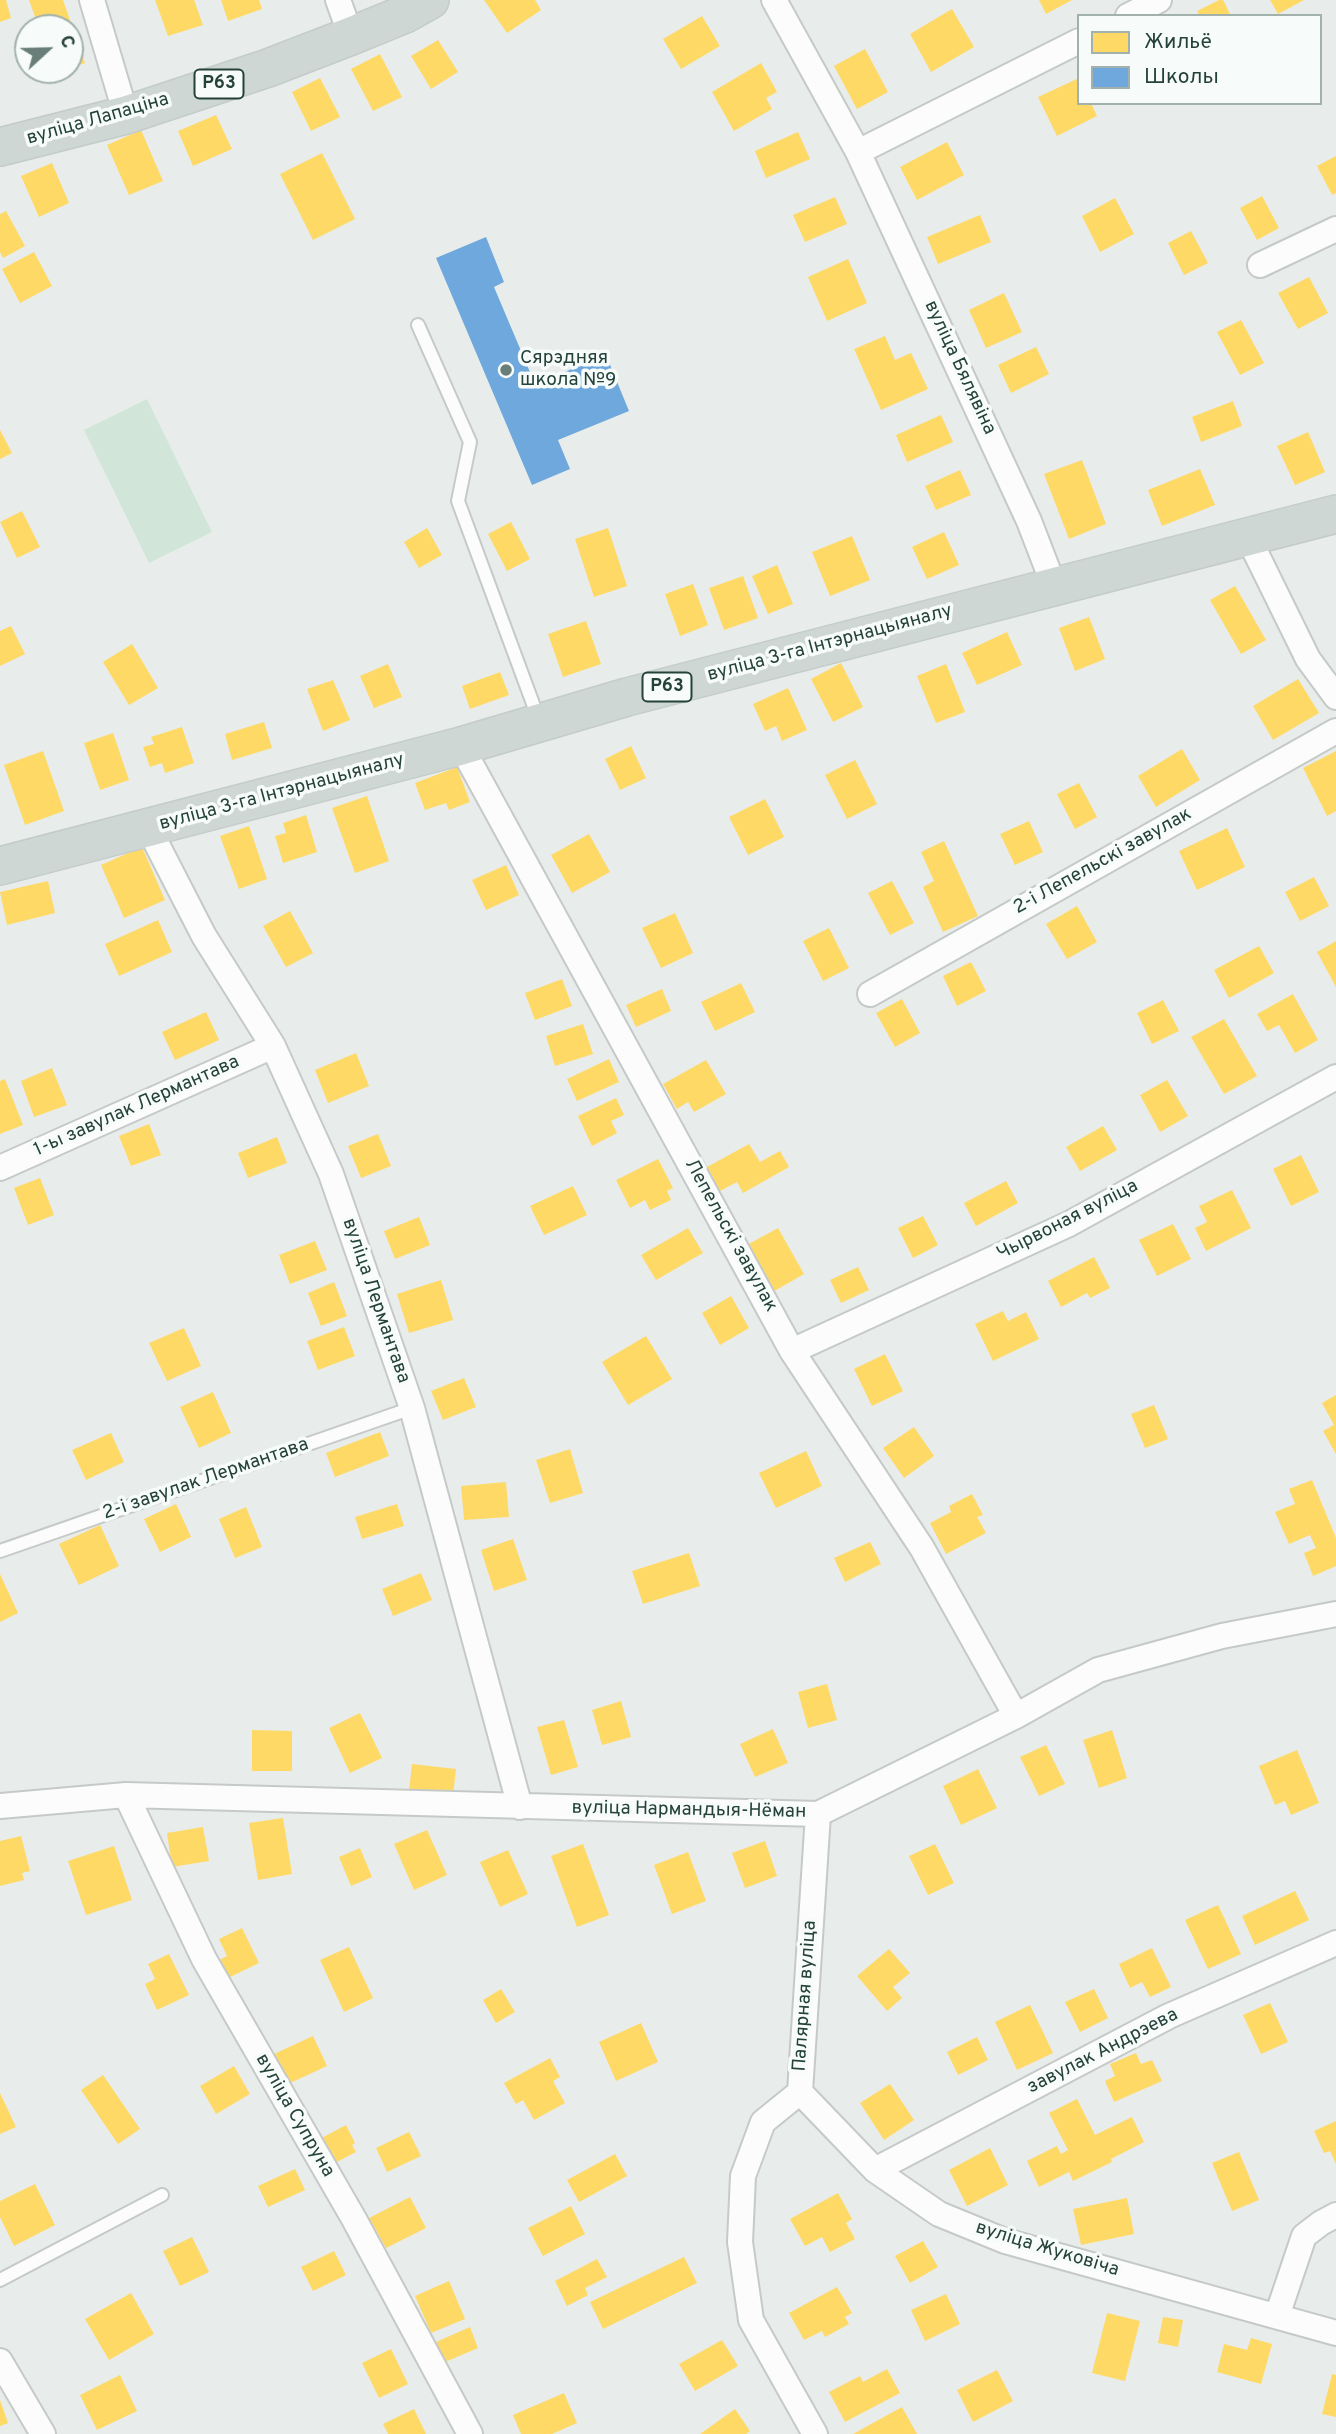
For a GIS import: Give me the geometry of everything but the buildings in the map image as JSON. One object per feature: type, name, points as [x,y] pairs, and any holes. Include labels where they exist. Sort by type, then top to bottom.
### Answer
[{"type":"main road","name":"вуліца Лапаціна","points":[[0,147],[126,115],[268,68],[351,37],[430,0]]},
{"type":"main road","name":"вуліца 3-га Інтэрнацыяналу","points":[[0,866],[461,746],[627,697],[1336,514]]},
{"type":"street","points":[[92,0],[126,115]]},
{"type":"street","points":[[338,0],[351,37]]},
{"type":"street","name":"вуліца Бялявіна","points":[[774,0],[858,152],[1030,521],[1054,586]]},
{"type":"street","points":[[1132,14],[1159,0]]},
{"type":"street","points":[[858,152],[1077,42]]},
{"type":"street","points":[[1260,265],[1336,229]]},
{"type":"street","points":[[1248,537],[1308,659],[1336,697]]},
{"type":"street","name":"2-і Лепельскі завулак","points":[[870,994],[1336,731]]},
{"type":"street","name":"Лепельскі завулак","points":[[461,746],[792,1350],[922,1548],[1016,1716]]},
{"type":"street","name":"вуліца Лермантава","points":[[148,827],[204,936],[273,1046],[331,1174],[412,1408],[520,1807]]},
{"type":"street","name":"1-ы завулак Лермантава","points":[[0,1168],[273,1046]]},
{"type":"street","name":"Чырвоная вуліца","points":[[792,1350],[1069,1224],[1336,1077]]},
{"type":"street","name":"вуліца Нармандыя-Нёман","points":[[0,1806],[126,1795],[818,1814],[1016,1716],[1098,1670],[1222,1636],[1336,1614]]},
{"type":"street","name":"вуліца Супруна","points":[[126,1795],[204,1959],[354,2219],[470,2434]]},
{"type":"street","name":"Палярная вуліца","points":[[815,2434],[751,2320],[740,2242],[743,2176],[763,2122],[800,2092],[818,1814]]},
{"type":"street","name":"завулак Андрэева","points":[[875,2170],[1169,2017],[1336,1943]]},
{"type":"street","name":"вуліца Жуковіча","points":[[800,2092],[875,2170],[939,2214],[1005,2241],[1336,2333]]},
{"type":"street","points":[[1276,2316],[1304,2236],[1336,2216]]},
{"type":"street","points":[[0,2361],[43,2434]]},
{"type":"lane","points":[[418,325],[470,442],[457,501],[540,723]]},
{"type":"lane","name":"2-і завулак Лермантава","points":[[0,1551],[412,1408]]},
{"type":"lane","points":[[0,2280],[162,2194]]},
{"type":"green space","points":[[147,399],[212,532],[149,563],[84,430]]},
{"type":"place","name":"Сярэдняя школа №9","points":[[506,370]]}]
